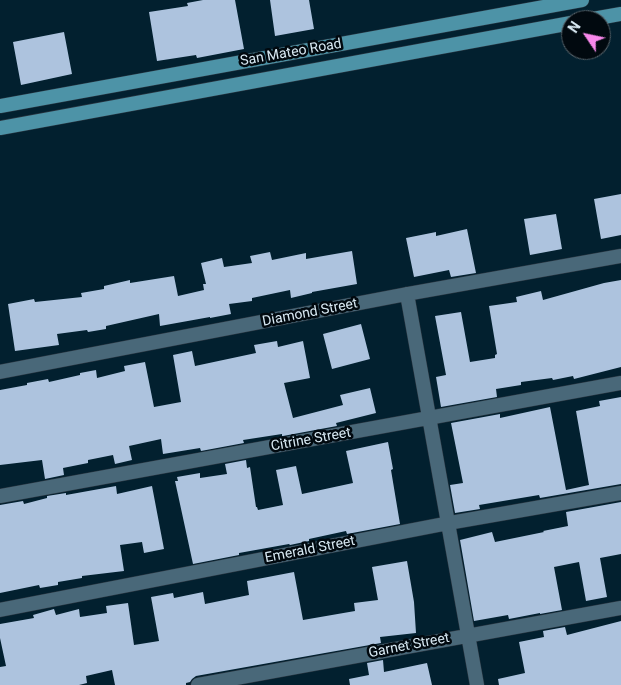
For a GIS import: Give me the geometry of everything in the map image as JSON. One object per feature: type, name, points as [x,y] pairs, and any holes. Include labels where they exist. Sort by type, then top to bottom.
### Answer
[{"type":"main road","name":"San Mateo Road","points":[[0,106],[582,0]]},
{"type":"main road","name":"San Mateo Road","points":[[0,128],[561,25]]},
{"type":"street","name":"Diamond Street","points":[[0,372],[407,294],[621,256]]},
{"type":"street","points":[[407,294],[477,685]]},
{"type":"street","name":"Citrine Street","points":[[0,496],[621,383]]},
{"type":"street","name":"Emerald Street","points":[[0,610],[449,523],[621,493]]},
{"type":"street","name":"Garnet Street","points":[[198,685],[621,608]]},
{"type":"building","points":[[203,0],[235,0],[244,49],[197,58],[196,55],[157,61],[149,12],[188,6],[187,3]]},
{"type":"building","points":[[270,0],[309,0],[314,29],[275,36]]},
{"type":"building","points":[[64,32],[72,74],[21,85],[13,42]]},
{"type":"building","points":[[621,194],[621,235],[601,239],[594,199]]},
{"type":"building","points":[[556,214],[562,249],[530,255],[524,219]]},
{"type":"building","points":[[467,229],[476,273],[451,277],[449,270],[414,277],[406,238],[436,232],[436,236]]},
{"type":"building","points":[[352,251],[357,284],[312,292],[291,298],[290,290],[252,298],[252,301],[229,304],[231,314],[160,326],[159,314],[106,326],[106,329],[57,334],[59,345],[15,351],[8,304],[34,299],[35,302],[82,297],[81,293],[104,289],[104,286],[130,280],[130,283],[174,276],[178,296],[204,290],[203,284],[206,284],[201,263],[222,258],[224,267],[252,263],[250,256],[270,252],[272,260],[306,253],[306,259]]},
{"type":"building","points":[[621,280],[621,367],[574,379],[573,376],[553,380],[552,378],[521,382],[521,385],[496,389],[497,397],[441,407],[436,377],[446,375],[435,316],[461,312],[470,362],[495,358],[497,354],[489,306],[517,302],[516,297],[541,291],[543,300]]},
{"type":"building","points":[[361,324],[370,359],[332,369],[323,334]]},
{"type":"building","points":[[277,341],[278,347],[303,341],[310,378],[284,383],[293,418],[343,405],[340,395],[370,388],[376,413],[336,423],[337,426],[283,436],[282,434],[243,440],[244,443],[201,451],[200,448],[163,454],[161,439],[129,446],[132,460],[115,464],[113,455],[88,460],[88,463],[63,468],[64,475],[45,479],[42,460],[0,465],[0,390],[48,379],[49,382],[96,370],[97,378],[125,371],[124,366],[145,362],[154,407],[181,402],[173,355],[192,351],[195,366],[256,353],[254,345]]},
{"type":"building","points":[[621,397],[621,484],[540,498],[539,495],[479,505],[480,509],[455,513],[450,485],[463,483],[451,423],[500,414],[500,418],[550,407],[566,490],[589,485],[576,411],[600,406],[599,401]]},
{"type":"building","points":[[388,442],[400,524],[347,534],[346,531],[309,539],[309,541],[239,553],[239,555],[193,564],[175,481],[178,481],[177,477],[200,473],[200,478],[227,474],[225,464],[246,460],[247,468],[250,467],[258,510],[283,505],[276,470],[296,466],[302,494],[353,483],[346,451]]},
{"type":"building","points":[[116,486],[117,494],[152,486],[164,549],[144,553],[142,542],[120,545],[124,571],[82,576],[82,578],[58,582],[58,585],[40,588],[39,585],[0,593],[0,505],[23,501],[24,504],[47,498],[47,496],[66,493],[66,495]]},
{"type":"building","points":[[621,502],[621,554],[600,558],[607,597],[586,601],[579,562],[554,567],[562,610],[509,619],[508,615],[474,621],[460,540],[492,532],[495,542],[544,532],[568,526],[566,512]]},
{"type":"building","points":[[407,561],[414,602],[416,633],[380,637],[381,643],[196,676],[186,685],[115,685],[112,670],[86,676],[87,683],[79,685],[0,685],[0,667],[6,666],[0,638],[0,624],[34,618],[33,615],[54,609],[56,615],[79,609],[80,617],[107,613],[106,606],[128,603],[134,645],[159,641],[151,597],[173,593],[174,598],[203,592],[205,604],[249,595],[247,581],[294,572],[303,620],[355,611],[354,603],[378,600],[372,567]]},
{"type":"building","points":[[621,621],[621,685],[499,685],[498,679],[525,673],[519,642],[544,637],[543,631],[565,627],[567,635]]},
{"type":"building","points":[[383,660],[384,672],[427,663],[432,685],[350,685],[349,679],[369,675],[367,663]]}]
